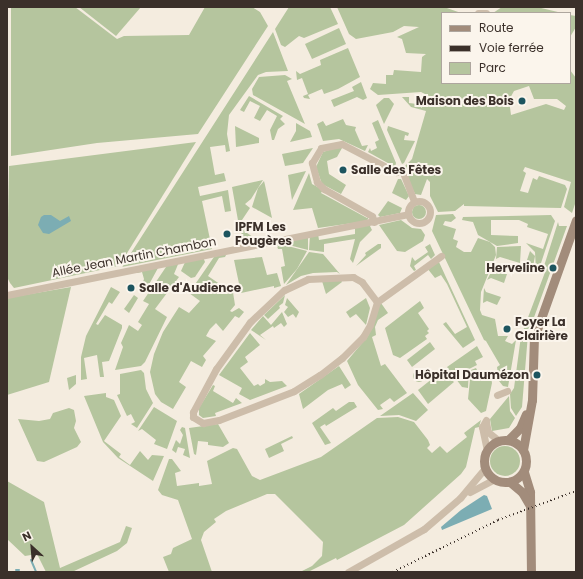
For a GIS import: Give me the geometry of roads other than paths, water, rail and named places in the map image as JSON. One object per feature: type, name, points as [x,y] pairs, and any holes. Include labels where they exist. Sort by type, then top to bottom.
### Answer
[{"type":"main road","points":[[530,506],[522,492],[510,482],[494,479],[485,468],[487,450],[503,440],[515,435],[524,418],[532,379],[538,325],[570,241],[576,220]]},
{"type":"main road","points":[[570,241],[576,232]]},
{"type":"main road","points":[[523,450],[532,400],[532,379]]},
{"type":"main road","points":[[503,440],[516,443],[523,450],[526,459],[524,472],[530,492],[531,572]]},
{"type":"main road","points":[[510,482],[524,472]]},
{"type":"street","points":[[374,222],[372,216],[324,189],[317,182],[312,163],[321,148],[342,144],[396,172],[402,170],[414,201]]},
{"type":"street","points":[[414,201],[422,201],[428,205],[428,218],[417,223],[410,220],[407,214],[408,206],[414,201]]},
{"type":"street","name":"Allée Jean Martin Chambon","points":[[7,295],[374,222],[407,214]]},
{"type":"street","points":[[376,302],[362,282],[350,277],[302,281],[284,290],[262,308],[216,369],[193,412],[193,417],[203,423],[219,420],[294,391],[342,358],[363,337],[370,325],[376,302],[440,256]]},
{"type":"street","points":[[497,394],[507,391]]},
{"type":"street","points":[[487,450],[482,427],[486,420],[488,432],[503,440]]},
{"type":"street","points":[[348,572],[405,542],[439,518],[460,498],[485,468]]},
{"type":"street","points":[[460,498],[494,479]]},
{"type":"water","points":[[44,215],[51,215],[60,221],[69,216],[71,221],[49,234],[43,233],[38,225],[41,217]]},
{"type":"water","points":[[484,495],[487,496],[492,509],[442,530],[441,527],[461,510]]},
{"type":"waterway","points":[[31,560],[36,572]]},
{"type":"railway","points":[[393,572],[498,520],[576,491]]},
{"type":"place","name":"Maison des Bois","points":[[522,101]]},
{"type":"place","name":"Salle des Fêtes","points":[[343,170]]},
{"type":"place","name":"IPFM Les Fougères","points":[[227,234]]},
{"type":"place","name":"Herveline","points":[[553,268]]},
{"type":"place","name":"Salle d'Audience","points":[[131,288]]},
{"type":"place","name":"Foyer La Clairière","points":[[507,329]]},
{"type":"place","name":"Hôpital Daumézon","points":[[537,375]]}]
